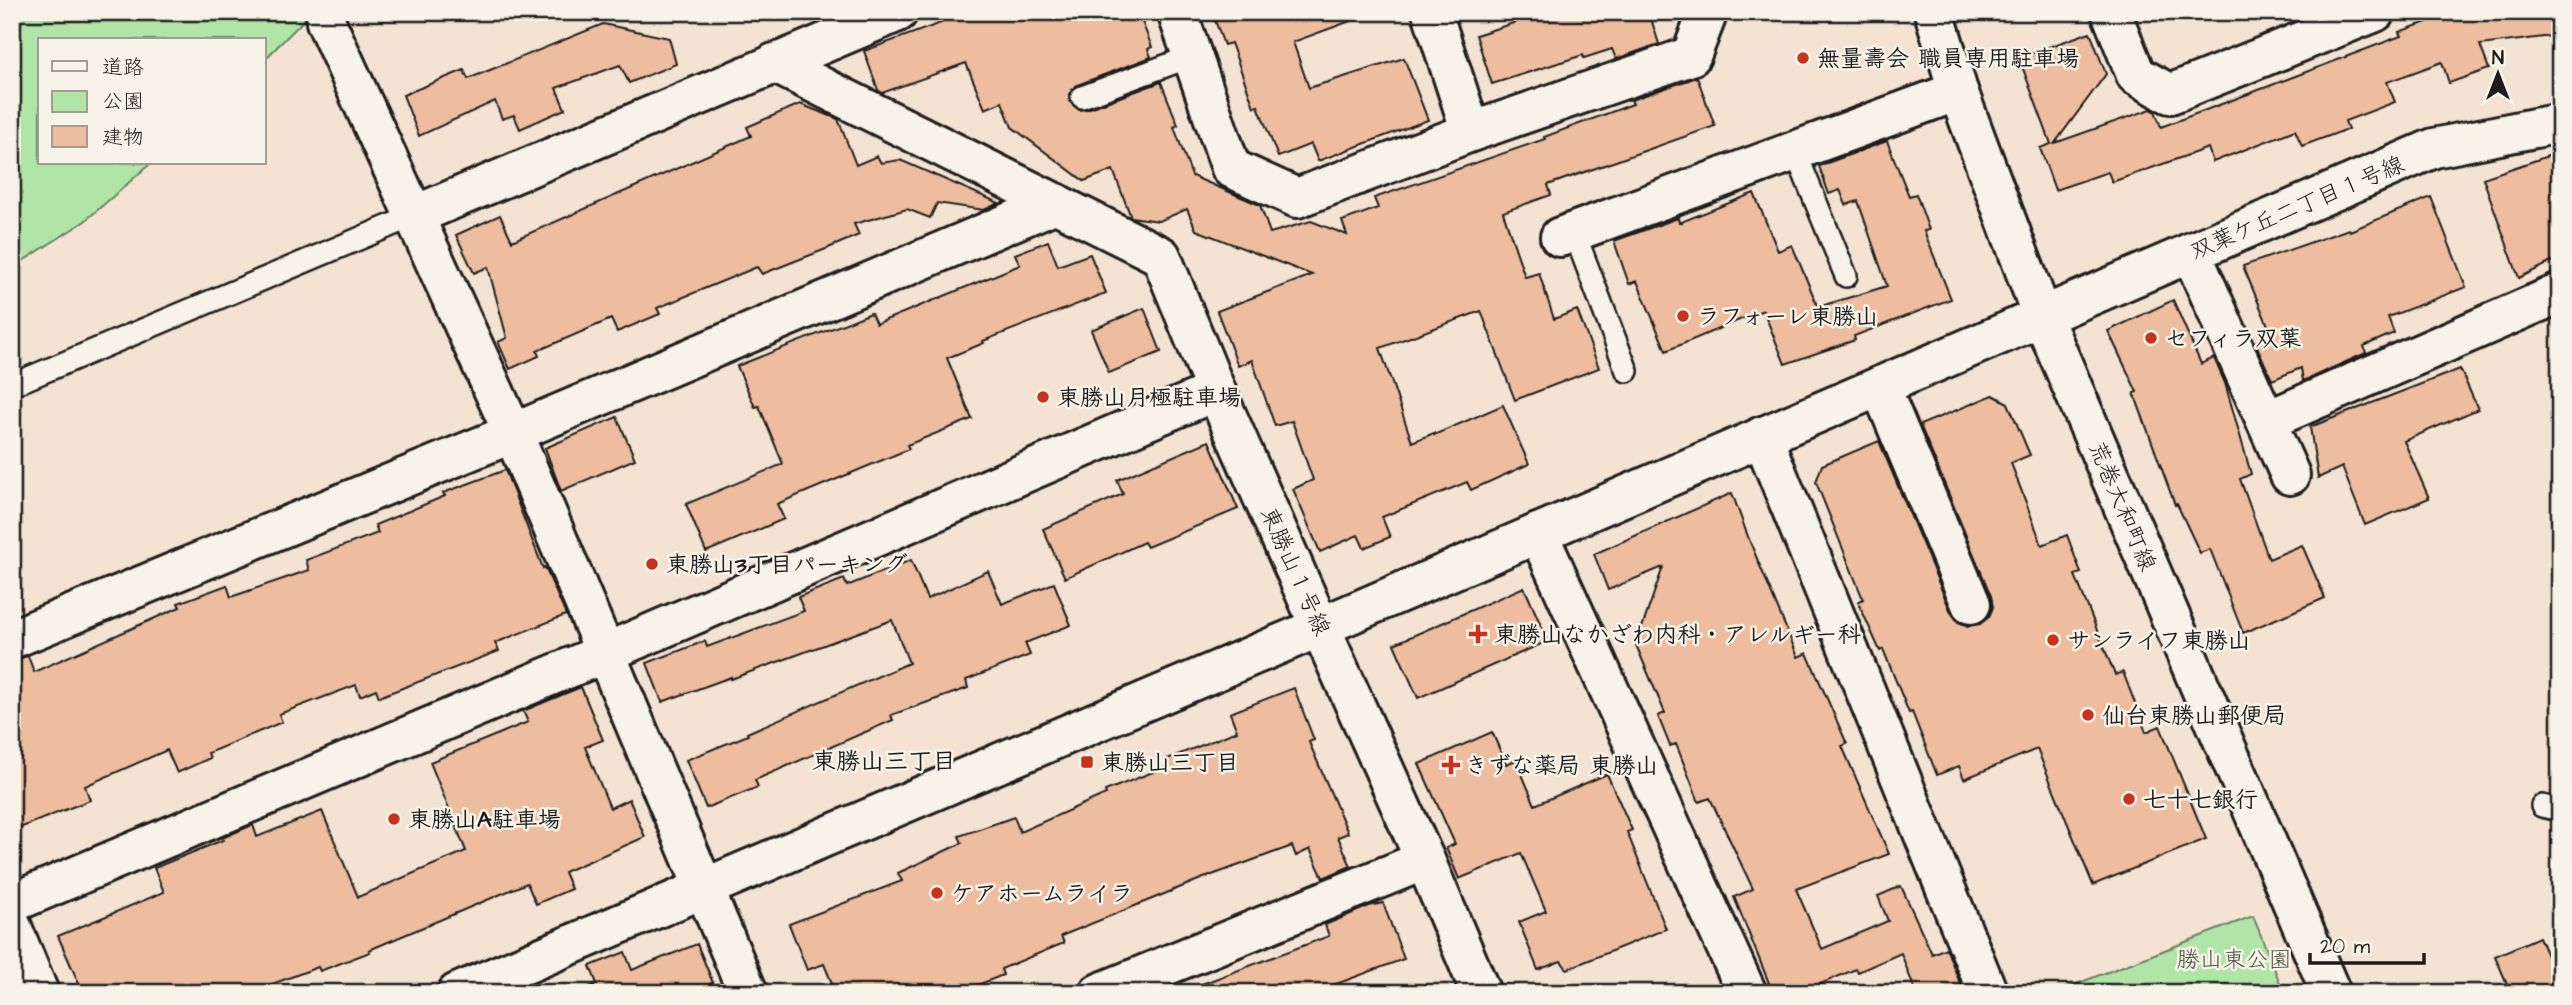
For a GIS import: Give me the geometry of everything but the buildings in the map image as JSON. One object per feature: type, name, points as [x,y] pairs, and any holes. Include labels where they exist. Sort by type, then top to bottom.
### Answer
[{"type":"street","points":[[413,216],[898,12]]},
{"type":"street","points":[[1177,12],[1231,168],[1297,198],[1471,132],[1691,56],[1706,17],[1704,12]]},
{"type":"street","points":[[1432,12],[1471,132]]},
{"type":"street","name":"荒巻大和町線","points":[[1934,12],[1958,91],[2042,316],[2331,993]]},
{"type":"street","points":[[2111,12],[2136,75],[2170,94],[2375,12]]},
{"type":"street","points":[[326,22],[513,433],[706,887],[748,993]]},
{"type":"street","name":"東勝山１号線","points":[[774,63],[1161,256],[1216,391],[1425,860],[1481,993]]},
{"type":"street","points":[[1567,234],[1958,91]]},
{"type":"street","name":"双葉ケ丘二丁目１号線","points":[[457,993],[1320,627],[2434,148],[2560,123]]},
{"type":"street","points":[[12,639],[513,433],[1056,203]]},
{"type":"street","points":[[2191,253],[2290,475]]},
{"type":"street","points":[[2266,421],[2560,293]]},
{"type":"street","points":[[1880,386],[1971,604]]},
{"type":"street","points":[[12,903],[1216,391]]},
{"type":"street","points":[[1762,436],[1988,993]]},
{"type":"street","points":[[1538,533],[1747,993]]},
{"type":"street","points":[[1099,993],[1425,860]]},
{"type":"street","points":[[12,927],[39,993]]},
{"type":"lane","points":[[1082,97],[1192,56]]},
{"type":"lane","points":[[1795,151],[1846,276]]},
{"type":"lane","points":[[12,385],[413,216]]},
{"type":"lane","points":[[1567,234],[1627,371]]},
{"type":"path","points":[[12,20],[20,12]]},
{"type":"green space","points":[[12,12],[312,12],[266,58],[266,38],[38,38],[38,164],[150,164],[85,221],[12,268]]},
{"type":"green space","name":"勝山東公園","points":[[2253,916],[2284,993],[2053,993]]},
{"type":"place","name":"無量壽会 職員専用駐車場","points":[[1803,58]]},
{"type":"place","name":"ラフォーレ東勝山","points":[[1683,316]]},
{"type":"place","name":"セフィラ双葉","points":[[2151,338]]},
{"type":"place","name":"東勝山月極駐車場","points":[[1043,397]]},
{"type":"place","name":"東勝山3丁目パーキング","points":[[652,564]]},
{"type":"place","name":"東勝山なかざわ内科・アレルギー科","points":[[1478,634]]},
{"type":"place","name":"サンライフ東勝山","points":[[2053,640]]},
{"type":"place","name":"仙台東勝山郵便局","points":[[2088,715]]},
{"type":"place","name":"東勝山三丁目","points":[[1087,762]]},
{"type":"place","name":"きずな薬局 東勝山","points":[[1451,765]]},
{"type":"place","name":"七十七銀行","points":[[2129,799]]},
{"type":"place","name":"東勝山A駐車場","points":[[394,819]]},
{"type":"place","name":"ケアホームライラ","points":[[937,893]]},
{"type":"district","name":"東勝山三丁目","points":[[884,761]]}]
